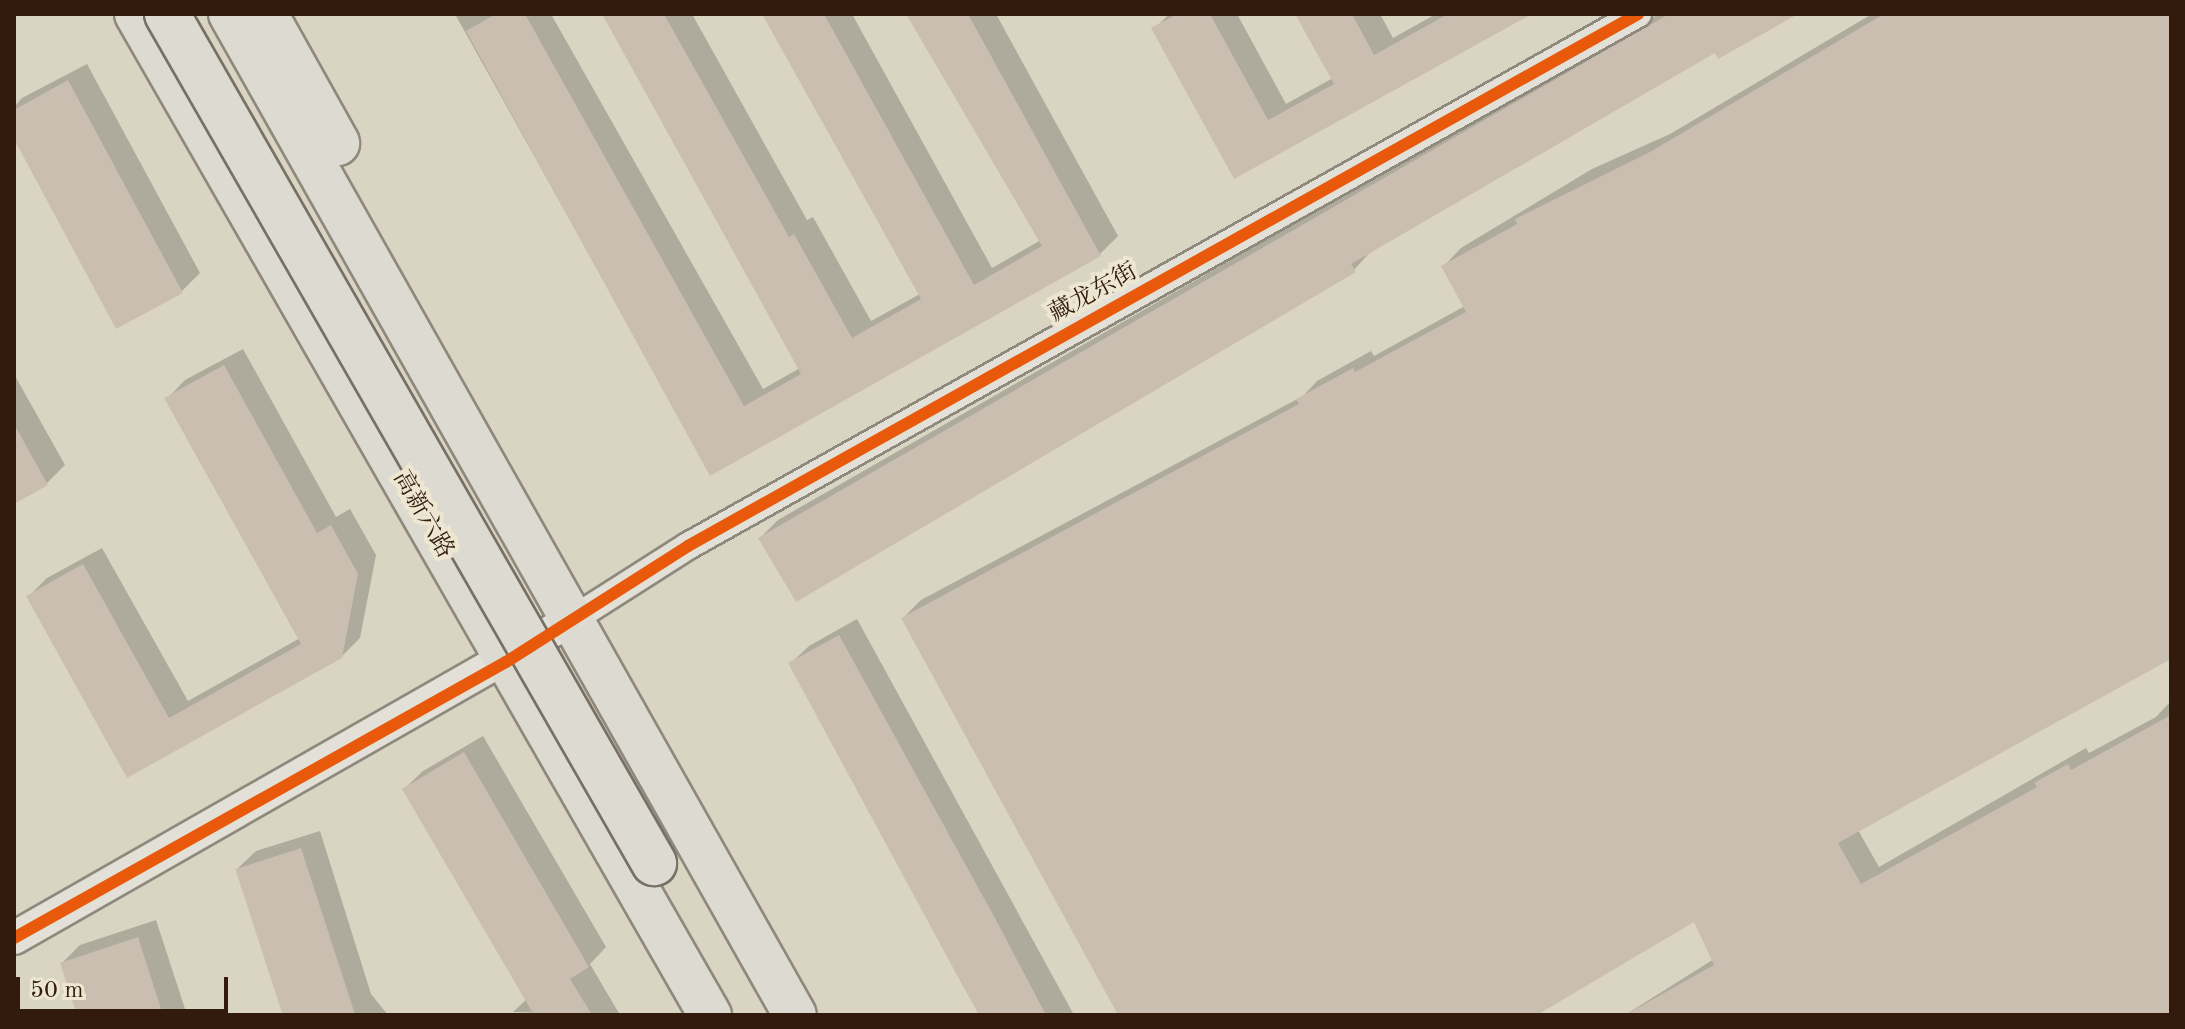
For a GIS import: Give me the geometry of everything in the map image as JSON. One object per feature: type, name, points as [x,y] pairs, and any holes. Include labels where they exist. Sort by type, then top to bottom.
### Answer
[{"type":"highway","points":[[167,14],[654,863]]},
{"type":"highway","points":[[265,14],[337,143]]},
{"type":"main road","name":"高新六路","points":[[136,14],[710,1015]]},
{"type":"main road","points":[[230,14],[575,618],[795,1015]]},
{"type":"street","name":"藏龙东街","points":[[575,618],[688,546],[1638,14]]},
{"type":"street","points":[[14,938],[506,662],[575,618]]},
{"type":"building","points":[[496,14],[525,14],[744,406],[801,374],[602,14],[664,14],[789,237],[794,234],[852,338],[921,299],[762,14],[824,14],[974,285],[1042,246],[906,14],[968,14],[1101,256],[710,476],[466,31]]},
{"type":"building","points":[[1177,14],[1210,14],[1268,120],[1334,84],[1295,14],[1352,14],[1374,55],[1448,14],[1532,14],[1234,179],[1151,28]]},
{"type":"building","points":[[1669,14],[1798,14],[1718,59],[1715,53],[1351,264],[1356,272],[796,602],[758,538]]},
{"type":"building","points":[[1884,14],[2171,14],[2171,659],[1838,843],[1861,884],[2037,787],[2034,783],[2068,764],[2071,770],[2171,715],[2171,1015],[1625,1015],[1714,965],[1694,922],[1537,1015],[1118,1015],[901,618],[1299,404],[1296,399],[1353,368],[1355,372],[1466,312],[1441,266],[1517,224],[1515,219],[1650,152]]},
{"type":"building","points":[[68,80],[183,293],[116,329],[14,139],[14,110]]},
{"type":"building","points":[[224,365],[317,533],[331,525],[358,574],[342,658],[127,778],[26,596],[83,564],[169,718],[301,644],[164,398]]},
{"type":"building","points":[[14,424],[48,485],[14,504]]},
{"type":"building","points":[[839,635],[1046,1015],[979,1015],[958,977],[788,663]]},
{"type":"building","points":[[464,752],[589,967],[570,979],[592,1015],[534,1015],[402,789]]},
{"type":"building","points":[[301,848],[355,1014],[283,1015],[235,869]]},
{"type":"building","points":[[138,937],[163,1015],[77,1015],[60,963]]},
{"type":"cycle path","points":[[14,938],[506,662],[688,546],[1638,14]]}]
